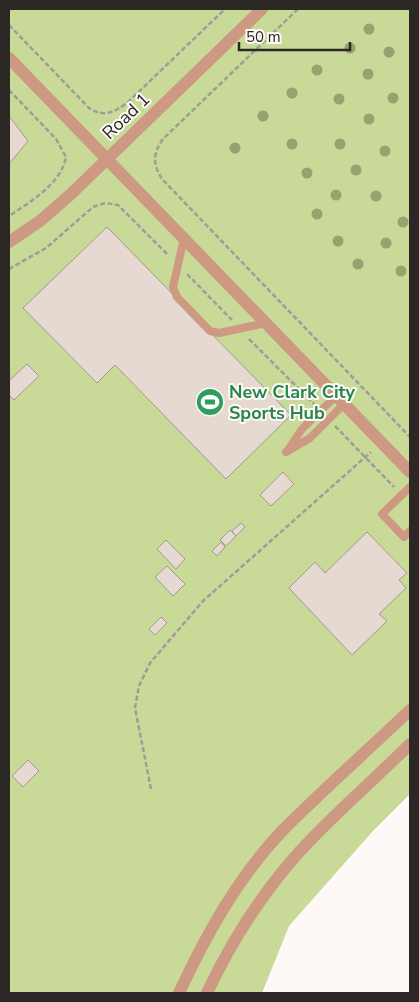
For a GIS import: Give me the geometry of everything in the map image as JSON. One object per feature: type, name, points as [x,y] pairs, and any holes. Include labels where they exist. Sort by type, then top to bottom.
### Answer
[{"type":"street","name":"Road 1","points":[[9,242],[40,221],[262,9]]},
{"type":"street","points":[[9,58],[410,472]]},
{"type":"street","points":[[179,993],[222,910],[249,871],[282,831],[410,710]]},
{"type":"street","points":[[207,993],[244,924],[301,850],[410,744]]},
{"type":"lane","points":[[184,238],[173,287],[177,296],[210,331],[219,333],[266,323]]},
{"type":"lane","points":[[340,400],[310,438],[286,452],[302,429],[340,400]]},
{"type":"lane","points":[[410,487],[382,514],[404,537],[410,531]]},
{"type":"path","points":[[9,25],[89,108],[106,114],[116,111],[128,103],[225,9]]},
{"type":"path","points":[[298,9],[162,139],[154,157],[154,167],[162,179],[410,437]]},
{"type":"path","points":[[9,90],[56,140],[66,157],[64,166],[56,178],[9,216]]},
{"type":"path","points":[[151,789],[135,708],[139,686],[150,663],[203,601],[382,442]]},
{"type":"green space","name":"New Clark City Sports Hub","points":[[9,9],[410,9],[410,794],[372,832],[289,926],[262,993],[9,993]]},
{"type":"building","points":[[9,116],[28,141],[9,164]]},
{"type":"building","points":[[107,227],[291,415],[226,479],[115,365],[97,383],[23,308]]},
{"type":"building","points":[[27,364],[39,376],[14,400],[9,395],[9,381]]},
{"type":"building","points":[[283,472],[294,484],[271,506],[260,495]]},
{"type":"building","points":[[241,523],[245,527],[236,536],[232,531]]},
{"type":"building","points":[[230,530],[236,536],[226,546],[220,540]]},
{"type":"building","points":[[367,532],[407,573],[399,580],[406,588],[379,614],[387,621],[352,655],[289,588],[315,562],[325,573]]},
{"type":"building","points":[[166,540],[185,559],[176,569],[157,549]]},
{"type":"building","points":[[221,542],[225,547],[217,556],[212,551]]},
{"type":"building","points":[[167,566],[185,584],[173,596],[155,577]]},
{"type":"building","points":[[161,617],[167,623],[155,635],[149,629]]},
{"type":"building","points":[[28,760],[39,771],[23,787],[12,776]]},
{"type":"place","name":"New Clark City Sports Hub","points":[[210,402]]}]
